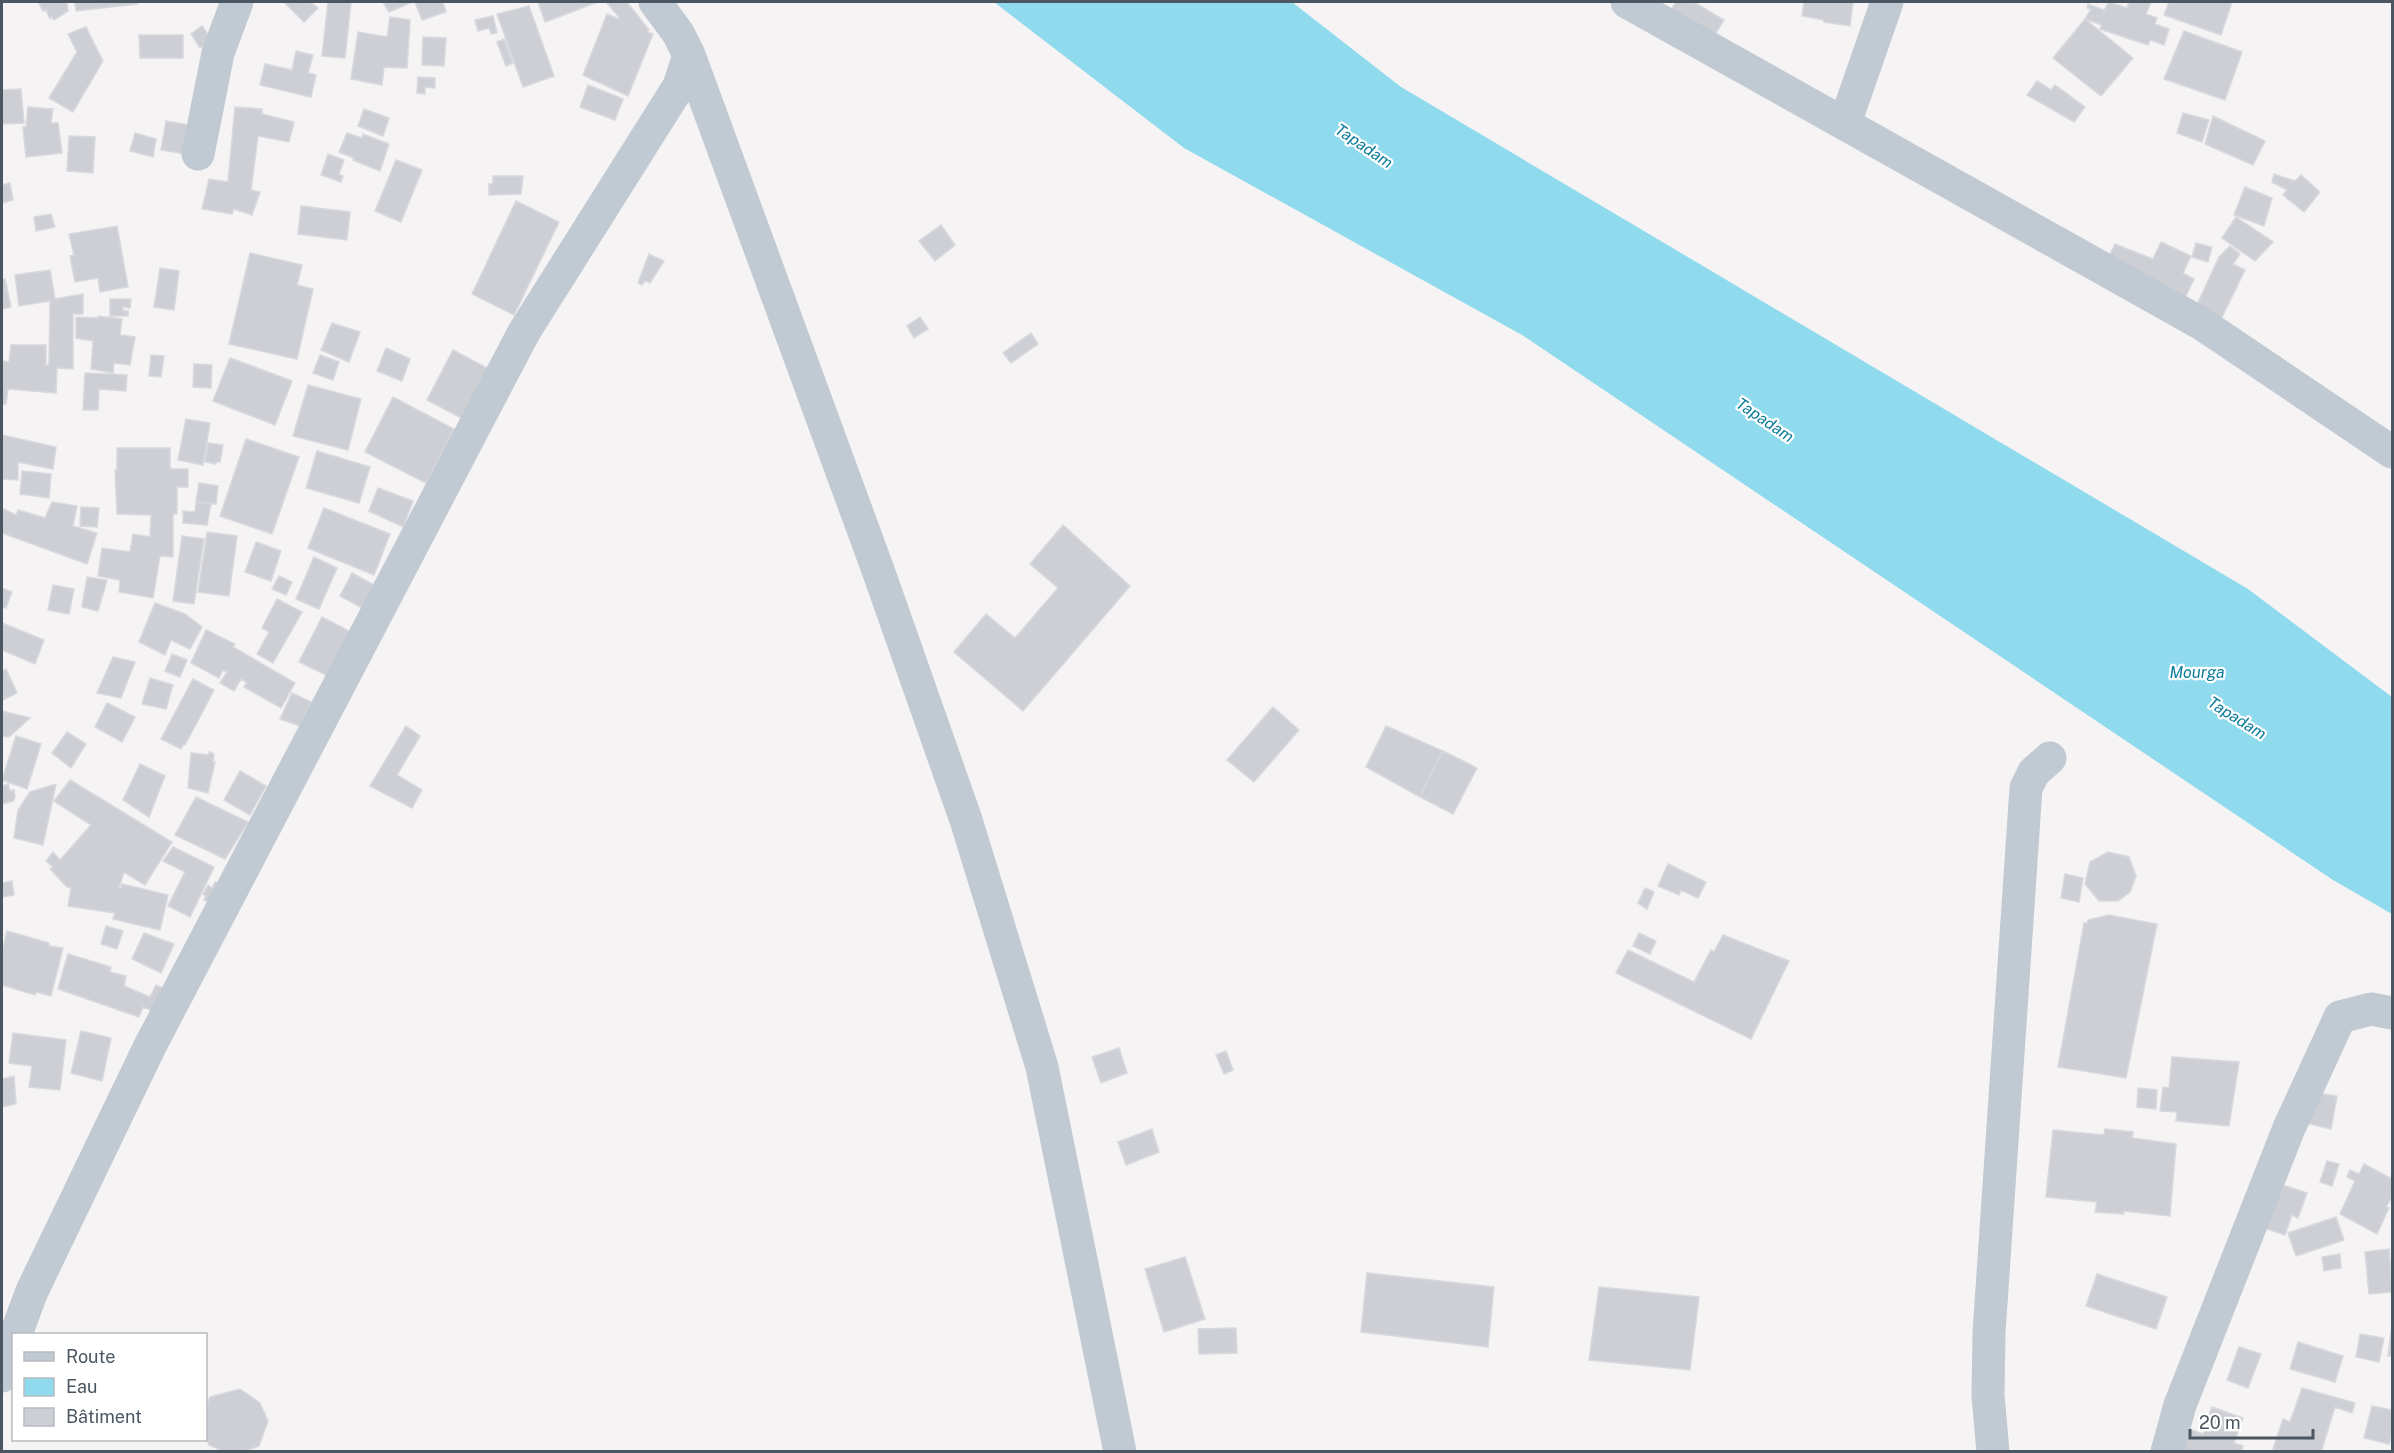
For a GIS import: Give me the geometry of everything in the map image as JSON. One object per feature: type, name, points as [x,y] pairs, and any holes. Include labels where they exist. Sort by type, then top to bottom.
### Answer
[{"type":"street","points":[[198,153],[218,53],[237,2]]},
{"type":"street","points":[[655,2],[678,33],[689,55],[878,570],[966,820],[1042,1067],[1120,1452]]},
{"type":"street","points":[[1627,2],[2202,324],[2392,452]]},
{"type":"street","points":[[1845,123],[1887,2]]},
{"type":"street","points":[[17,1333],[32,1291],[150,1046],[519,342],[679,86],[689,55]]},
{"type":"street","points":[[1993,1452],[1988,1395],[1989,1333],[2026,788],[2034,772],[2050,758]]},
{"type":"street","points":[[2167,1452],[2180,1405],[2289,1128],[2340,1017],[2371,1009],[2392,1013]]},
{"type":"street","points":[[2,1376],[12,1348]]},
{"type":"water","name":"Mourga","points":[[994,2],[1292,2],[1401,87],[2248,589],[2392,697],[2392,914],[2333,880],[1522,335],[1184,148]]},
{"type":"building","points":[[38,2],[67,2],[68,11],[54,20],[52,17],[50,19],[46,10],[43,11]]},
{"type":"building","points":[[75,2],[138,2],[137,4],[76,11]]},
{"type":"building","points":[[284,2],[310,2],[318,8],[304,22]]},
{"type":"building","points":[[328,2],[351,2],[345,58],[322,56]]},
{"type":"building","points":[[383,2],[412,2],[389,12]]},
{"type":"building","points":[[415,2],[443,2],[446,12],[422,20]]},
{"type":"building","points":[[538,2],[598,2],[545,22]]},
{"type":"building","points":[[606,2],[627,2],[649,30],[647,32],[653,34],[628,96],[583,75],[607,14],[619,19]]},
{"type":"building","points":[[1676,2],[1694,2],[1724,20],[1710,43],[1667,16]]},
{"type":"building","points":[[1804,2],[1853,2],[1850,26],[1802,16]]},
{"type":"building","points":[[2109,2],[2127,8],[2129,2],[2151,2],[2146,14],[2157,18],[2155,24],[2169,29],[2164,45],[2150,40],[2148,45],[2100,29],[2102,25],[2085,19],[2091,9],[2087,8],[2088,4],[2104,10]]},
{"type":"building","points":[[2169,2],[2232,2],[2221,35],[2164,15]]},
{"type":"building","points":[[529,6],[554,76],[523,87],[497,14]]},
{"type":"building","points":[[493,16],[497,33],[491,34],[489,28],[478,31],[475,20]]},
{"type":"building","points":[[390,17],[410,20],[407,68],[384,67],[382,85],[351,79],[358,32],[387,37]]},
{"type":"building","points":[[2085,19],[2133,58],[2101,96],[2053,58]]},
{"type":"building","points":[[202,26],[212,40],[200,48],[191,34]]},
{"type":"building","points":[[86,27],[103,61],[73,112],[49,98],[77,52],[68,34]]},
{"type":"building","points":[[2184,31],[2242,52],[2225,100],[2164,79]]},
{"type":"building","points":[[139,35],[183,35],[183,58],[140,58]]},
{"type":"building","points":[[423,37],[446,38],[444,66],[422,65]]},
{"type":"building","points":[[504,39],[513,63],[506,66],[497,42]]},
{"type":"building","points":[[296,51],[313,55],[308,73],[316,75],[311,97],[260,85],[265,64],[292,70]]},
{"type":"building","points":[[418,77],[435,78],[435,88],[425,87],[425,94],[417,93]]},
{"type":"building","points":[[2037,81],[2051,90],[2055,85],[2085,107],[2074,122],[2027,95]]},
{"type":"building","points":[[588,85],[623,99],[615,120],[580,107]]},
{"type":"building","points":[[21,89],[24,123],[2,124],[2,90]]},
{"type":"building","points":[[28,107],[53,109],[51,123],[58,123],[62,153],[26,157],[23,127],[26,127]]},
{"type":"building","points":[[235,107],[262,109],[262,114],[294,122],[289,142],[258,136],[251,190],[260,192],[252,215],[234,209],[232,214],[202,209],[209,179],[228,182]]},
{"type":"building","points":[[364,109],[389,118],[383,136],[358,126]]},
{"type":"building","points":[[2183,113],[2209,120],[2202,142],[2177,133]]},
{"type":"building","points":[[2213,116],[2265,141],[2253,165],[2205,144]]},
{"type":"building","points":[[166,121],[196,126],[191,155],[161,150]]},
{"type":"building","points":[[135,133],[156,139],[153,157],[130,151]]},
{"type":"building","points":[[347,133],[362,138],[363,134],[389,144],[380,171],[339,152]]},
{"type":"building","points":[[69,136],[95,137],[93,173],[67,171]]},
{"type":"building","points":[[328,154],[344,160],[339,174],[343,176],[341,182],[321,175]]},
{"type":"building","points":[[396,160],[422,170],[401,222],[375,211]]},
{"type":"building","points":[[2274,174],[2295,181],[2301,175],[2320,192],[2304,212],[2283,195],[2287,190],[2272,182]]},
{"type":"building","points":[[493,176],[523,176],[521,194],[489,195],[489,184],[493,184]]},
{"type":"building","points":[[10,183],[13,200],[2,203],[2,185]]},
{"type":"building","points":[[2245,187],[2272,198],[2264,226],[2234,215]]},
{"type":"building","points":[[516,201],[559,222],[514,315],[472,294]]},
{"type":"building","points":[[301,206],[350,212],[347,240],[298,234]]},
{"type":"building","points":[[51,214],[55,227],[36,231],[34,217]]},
{"type":"building","points":[[2236,217],[2273,242],[2255,261],[2222,238]]},
{"type":"building","points":[[941,225],[955,245],[935,261],[919,241]]},
{"type":"building","points":[[117,226],[128,287],[100,292],[98,278],[75,282],[70,256],[74,255],[69,234]]},
{"type":"building","points":[[2161,242],[2191,256],[2183,273],[2194,279],[2184,300],[2106,263],[2115,244],[2153,259]]},
{"type":"building","points":[[2196,243],[2212,247],[2208,262],[2192,257]]},
{"type":"building","points":[[2230,246],[2240,254],[2233,264],[2245,270],[2221,319],[2196,307],[2219,257]]},
{"type":"building","points":[[250,253],[302,265],[297,285],[313,289],[297,359],[229,344]]},
{"type":"building","points":[[649,254],[664,261],[650,283],[645,281],[642,285],[638,283]]},
{"type":"building","points":[[160,268],[179,271],[174,310],[154,307]]},
{"type":"building","points":[[50,270],[55,299],[83,294],[83,314],[73,314],[73,369],[57,368],[56,393],[8,389],[6,404],[2,404],[2,361],[9,362],[11,345],[46,345],[46,365],[49,365],[50,301],[19,306],[15,275]]},
{"type":"building","points":[[2,279],[5,279],[11,307],[2,309]]},
{"type":"building","points":[[110,299],[131,299],[130,308],[123,307],[123,311],[128,311],[128,316],[110,316]]},
{"type":"building","points":[[98,316],[122,319],[120,335],[135,337],[130,365],[114,363],[113,373],[91,369],[93,341],[76,338],[76,317],[98,318]]},
{"type":"building","points":[[920,317],[928,329],[914,338],[907,326]]},
{"type":"building","points":[[332,323],[360,332],[349,362],[321,350]]},
{"type":"building","points":[[1031,333],[1038,344],[1011,363],[1003,353]]},
{"type":"building","points":[[386,348],[410,359],[402,381],[377,371]]},
{"type":"building","points":[[453,350],[489,369],[463,419],[427,400]]},
{"type":"building","points":[[151,355],[164,356],[161,377],[149,376]]},
{"type":"building","points":[[320,355],[339,362],[333,380],[313,373]]},
{"type":"building","points":[[230,358],[292,381],[275,425],[213,401]]},
{"type":"building","points":[[194,364],[212,365],[211,388],[193,387]]},
{"type":"building","points":[[85,373],[127,375],[126,391],[99,389],[98,410],[83,410]]},
{"type":"building","points":[[308,385],[361,399],[348,450],[293,436]]},
{"type":"building","points":[[393,397],[454,429],[426,483],[365,452]]},
{"type":"building","points":[[186,419],[210,423],[203,465],[178,460]]},
{"type":"building","points":[[2,435],[56,447],[53,469],[18,462],[18,480],[2,479]]},
{"type":"building","points":[[246,439],[299,457],[272,534],[220,516]]},
{"type":"building","points":[[208,443],[223,445],[220,462],[216,464],[205,462]]},
{"type":"building","points":[[117,448],[170,448],[170,469],[188,469],[188,487],[177,487],[177,514],[173,514],[173,557],[160,556],[153,598],[119,592],[120,580],[98,576],[102,548],[130,552],[133,534],[150,537],[151,515],[117,514],[115,470],[117,470]]},
{"type":"building","points":[[317,451],[370,467],[359,503],[306,488]]},
{"type":"building","points":[[22,471],[51,474],[49,498],[20,494]]},
{"type":"building","points":[[199,483],[218,486],[216,504],[196,502]]},
{"type":"building","points":[[378,488],[413,501],[403,527],[369,511]]},
{"type":"building","points":[[52,502],[77,506],[73,526],[97,533],[87,564],[2,533],[2,508],[16,515],[18,510],[45,518]]},
{"type":"building","points":[[196,502],[211,504],[207,525],[183,523],[183,511],[195,512]]},
{"type":"building","points":[[81,507],[99,508],[97,527],[80,526]]},
{"type":"building","points":[[324,508],[390,534],[374,575],[308,548]]},
{"type":"building","points":[[1063,525],[1130,586],[1023,711],[954,652],[986,614],[1015,638],[1058,588],[1030,564]]},
{"type":"building","points":[[207,532],[237,536],[229,596],[198,592]]},
{"type":"building","points":[[182,536],[204,539],[194,604],[173,601]]},
{"type":"building","points":[[256,542],[281,551],[271,581],[245,572]]},
{"type":"building","points":[[314,557],[337,568],[319,609],[296,599]]},
{"type":"building","points":[[352,573],[374,585],[362,608],[340,596]]},
{"type":"building","points":[[279,576],[292,582],[286,595],[272,589]]},
{"type":"building","points":[[87,577],[107,580],[98,611],[82,607]]},
{"type":"building","points":[[53,585],[74,589],[69,614],[48,610]]},
{"type":"building","points":[[2,588],[12,592],[6,608],[2,607]]},
{"type":"building","points":[[277,599],[302,612],[273,663],[257,654],[269,632],[262,628]]},
{"type":"building","points":[[155,603],[185,614],[202,627],[190,649],[171,640],[165,655],[139,642]]},
{"type":"building","points":[[322,617],[351,632],[328,676],[299,662]]},
{"type":"building","points":[[2,623],[44,640],[35,664],[2,650]]},
{"type":"building","points":[[206,630],[235,644],[233,647],[295,683],[281,708],[244,687],[247,683],[241,679],[234,691],[220,683],[227,672],[223,670],[219,678],[191,663]]},
{"type":"building","points":[[172,654],[187,660],[180,677],[165,671]]},
{"type":"building","points":[[113,657],[135,662],[121,698],[97,693]]},
{"type":"building","points":[[6,669],[17,693],[3,700],[2,672]]},
{"type":"building","points":[[150,678],[173,685],[166,709],[142,704]]},
{"type":"building","points":[[193,679],[214,690],[181,749],[161,739]]},
{"type":"building","points":[[292,693],[311,702],[300,726],[280,719]]},
{"type":"building","points":[[107,703],[135,717],[122,742],[95,727]]},
{"type":"building","points":[[1273,707],[1299,730],[1254,782],[1227,760]]},
{"type":"building","points":[[2,711],[30,718],[9,737],[2,736]]},
{"type":"building","points":[[406,726],[420,736],[397,775],[422,790],[412,808],[370,786]]},
{"type":"building","points":[[1386,726],[1443,751],[1420,797],[1366,767]]},
{"type":"building","points":[[67,732],[86,744],[71,768],[52,753]]},
{"type":"building","points":[[16,736],[41,744],[27,789],[2,780]]},
{"type":"building","points":[[1443,751],[1477,768],[1453,814],[1420,797]]},
{"type":"building","points":[[209,752],[214,754],[213,762],[215,762],[208,793],[188,788],[191,753],[209,755]]},
{"type":"building","points":[[140,764],[165,776],[149,817],[123,800]]},
{"type":"building","points":[[240,771],[266,786],[250,815],[224,800]]},
{"type":"building","points":[[70,780],[172,842],[145,885],[124,872],[119,888],[122,884],[168,895],[160,930],[113,919],[115,913],[68,906],[71,888],[67,887],[50,869],[53,867],[46,861],[53,852],[60,860],[91,825],[54,801]]},
{"type":"building","points":[[8,784],[10,791],[14,790],[15,797],[13,801],[2,804],[2,786]]},
{"type":"building","points":[[56,784],[43,845],[14,838],[18,810],[30,792]]},
{"type":"building","points":[[196,797],[248,822],[225,859],[175,835]]},
{"type":"building","points":[[173,847],[214,867],[190,917],[168,906],[185,872],[163,861]]},
{"type":"building","points":[[2108,852],[2129,857],[2136,876],[2130,892],[2118,901],[2099,901],[2085,884],[2090,862]]},
{"type":"building","points":[[1668,864],[1706,882],[1698,898],[1681,890],[1679,895],[1658,886]]},
{"type":"building","points":[[2065,874],[2083,878],[2079,902],[2061,898]]},
{"type":"building","points":[[12,881],[14,895],[2,897],[2,883]]},
{"type":"building","points":[[215,882],[230,890],[211,903],[204,900],[206,896],[203,894],[208,885],[212,888]]},
{"type":"building","points":[[1645,888],[1654,892],[1647,909],[1638,903]]},
{"type":"building","points":[[2109,915],[2157,924],[2126,1078],[2058,1067],[2084,923]]},
{"type":"building","points":[[106,926],[123,931],[117,949],[101,944]]},
{"type":"building","points":[[7,931],[49,943],[49,946],[63,948],[51,996],[36,992],[35,995],[2,985],[2,952]]},
{"type":"building","points":[[144,933],[174,944],[161,973],[132,959]]},
{"type":"building","points":[[1639,933],[1656,941],[1650,954],[1633,946]]},
{"type":"building","points":[[1723,935],[1789,961],[1751,1039],[1616,973],[1628,950],[1694,982],[1711,950],[1714,952]]},
{"type":"building","points":[[68,954],[111,967],[110,972],[126,976],[124,986],[150,997],[156,985],[172,992],[163,1015],[143,1007],[139,1017],[58,989]]},
{"type":"building","points":[[81,1031],[111,1038],[102,1081],[71,1073]]},
{"type":"building","points":[[13,1033],[66,1040],[60,1090],[29,1087],[32,1066],[9,1063]]},
{"type":"building","points":[[1119,1048],[1127,1073],[1101,1083],[1092,1057]]},
{"type":"building","points":[[1226,1051],[1233,1070],[1224,1074],[1216,1055]]},
{"type":"building","points":[[2172,1057],[2239,1062],[2229,1126],[2176,1121],[2177,1112],[2160,1111],[2163,1087],[2169,1088]]},
{"type":"building","points":[[14,1076],[16,1104],[2,1107],[2,1079]]},
{"type":"building","points":[[2138,1088],[2157,1090],[2156,1109],[2137,1107]]},
{"type":"building","points":[[2312,1092],[2337,1096],[2331,1129],[2306,1123]]},
{"type":"building","points":[[1152,1129],[1159,1152],[1126,1165],[1118,1142]]},
{"type":"building","points":[[2105,1129],[2133,1132],[2132,1138],[2176,1144],[2170,1216],[2123,1211],[2124,1214],[2095,1212],[2097,1202],[2046,1197],[2053,1130],[2104,1135]]},
{"type":"building","points":[[2327,1161],[2339,1164],[2332,1186],[2320,1182]]},
{"type":"building","points":[[2364,1164],[2392,1179],[2392,1197],[2386,1207],[2389,1208],[2377,1234],[2340,1214],[2355,1181],[2347,1177],[2350,1170],[2359,1174]]},
{"type":"building","points":[[2280,1184],[2307,1193],[2298,1218],[2292,1215],[2285,1235],[2264,1228]]},
{"type":"building","points":[[2336,1217],[2344,1240],[2296,1256],[2288,1233]]},
{"type":"building","points":[[2389,1249],[2392,1292],[2369,1294],[2365,1252]]},
{"type":"building","points":[[2340,1254],[2341,1268],[2324,1271],[2322,1257]]},
{"type":"building","points":[[1185,1257],[1205,1319],[1164,1332],[1145,1269]]},
{"type":"building","points":[[1367,1273],[1494,1287],[1488,1347],[1361,1332]]},
{"type":"building","points":[[2097,1274],[2167,1297],[2156,1329],[2086,1306]]},
{"type":"building","points":[[1599,1287],[1699,1297],[1690,1370],[1589,1360]]},
{"type":"building","points":[[1236,1328],[1237,1353],[1199,1354],[1198,1329]]},
{"type":"building","points":[[2391,1331],[2392,1356],[2388,1356]]},
{"type":"building","points":[[2360,1334],[2384,1338],[2379,1362],[2356,1357]]},
{"type":"building","points":[[2298,1342],[2343,1356],[2335,1382],[2290,1369]]},
{"type":"building","points":[[2239,1347],[2261,1354],[2248,1388],[2227,1380]]},
{"type":"building","points":[[2302,1388],[2355,1403],[2352,1413],[2335,1407],[2321,1452],[2280,1452],[2273,1449],[2283,1419],[2290,1422]]},
{"type":"building","points":[[240,1389],[260,1403],[268,1421],[259,1446],[243,1452],[225,1452],[209,1445],[207,1404],[210,1397]]},
{"type":"building","points":[[2372,1406],[2392,1410],[2392,1434],[2389,1444],[2364,1438]]},
{"type":"building","points":[[2212,1407],[2243,1418],[2234,1443],[2243,1446],[2241,1452],[2174,1452],[2184,1427],[2203,1434]]},
{"type":"water label","name":"Tapadam","points":[[1364,146]]},
{"type":"water label","name":"Tapadam","points":[[1765,420]]},
{"type":"water label","name":"Tapadam","points":[[2237,718]]}]
